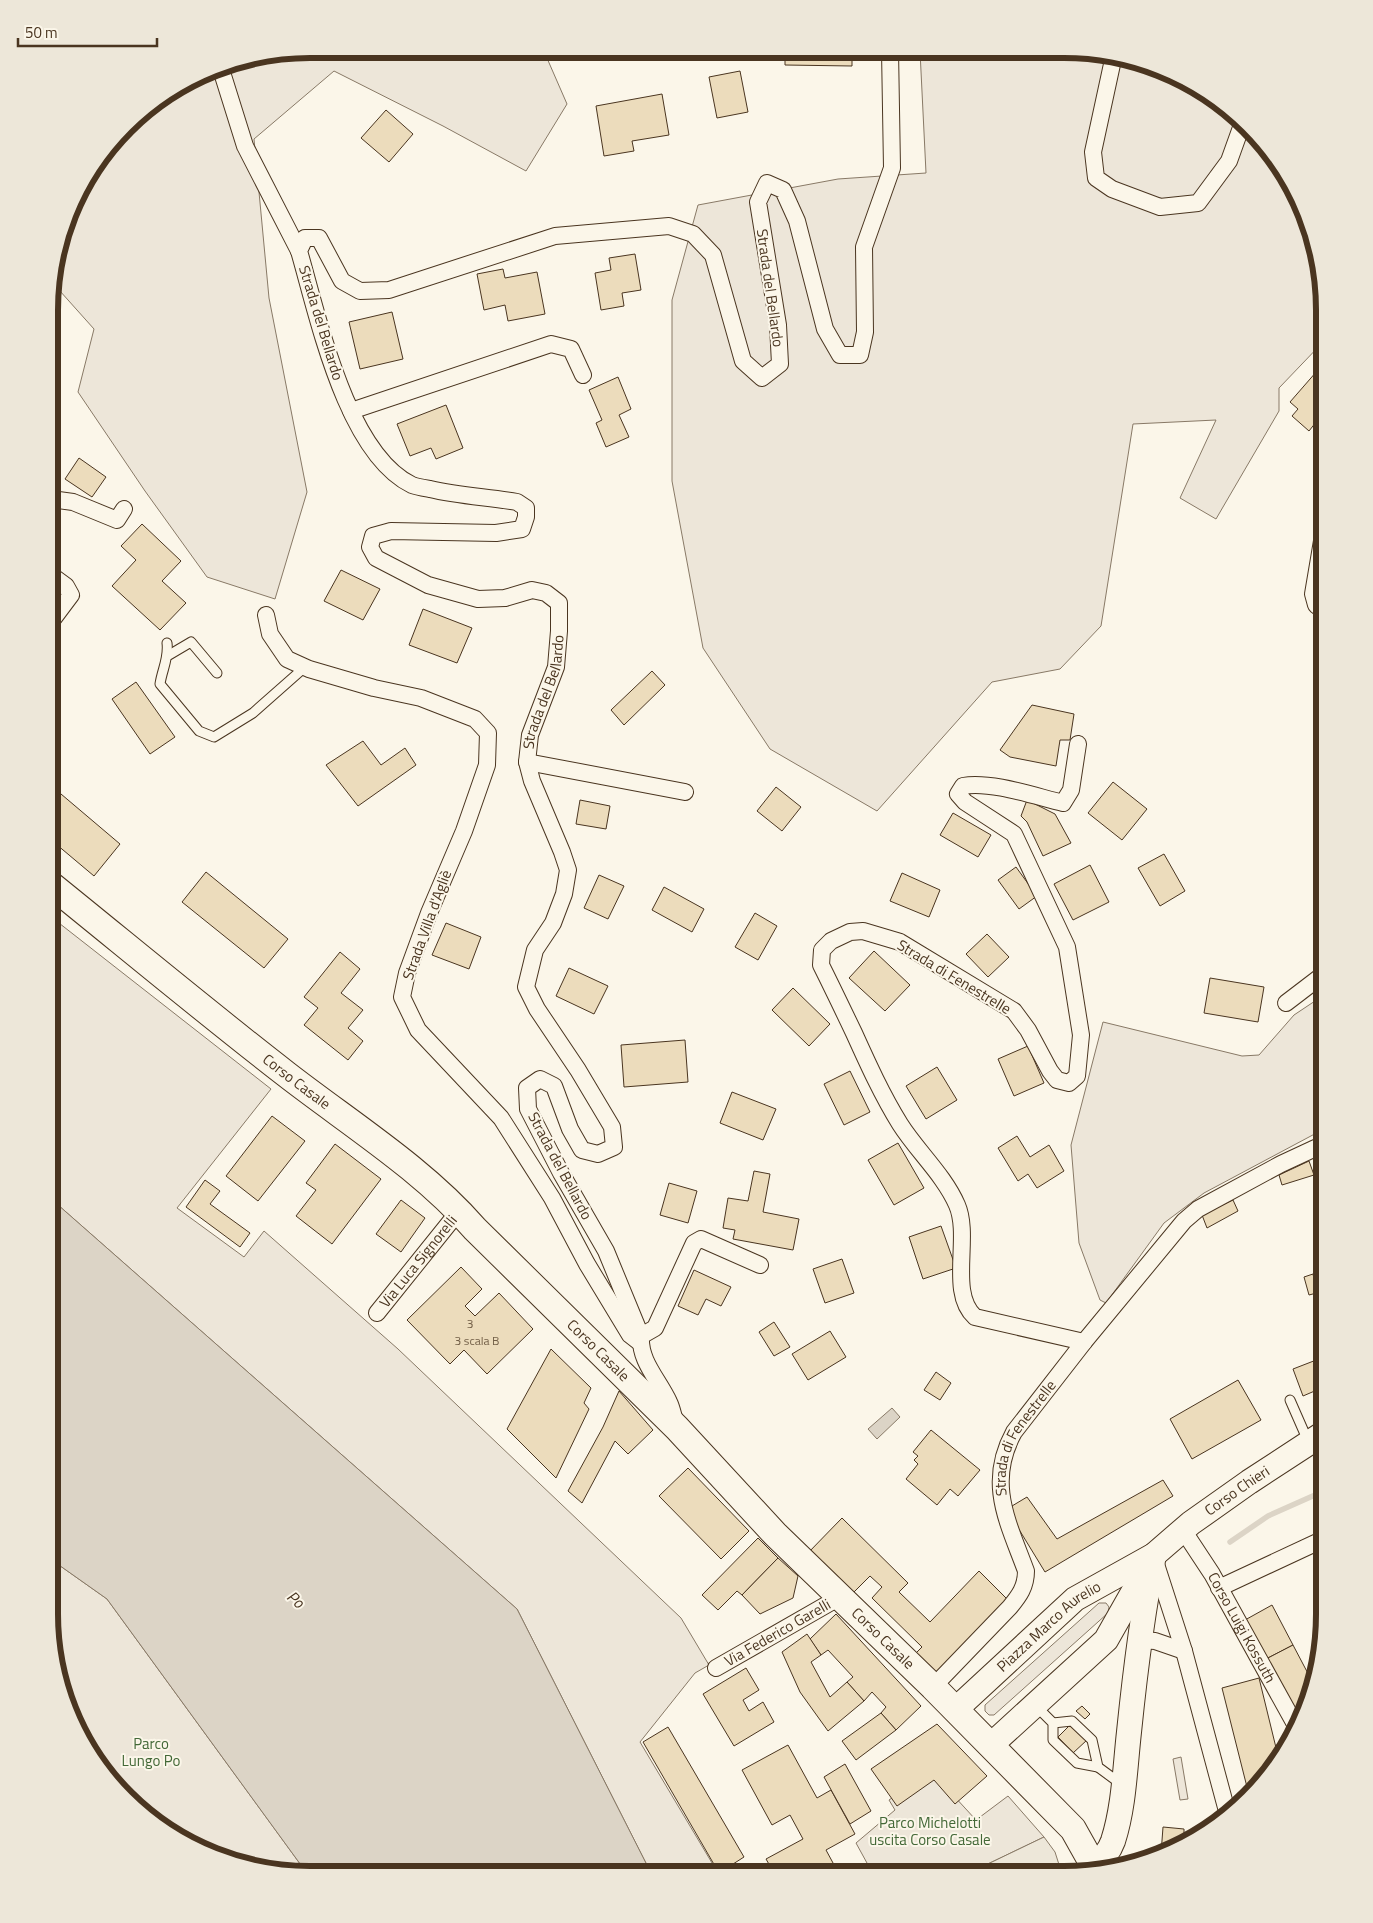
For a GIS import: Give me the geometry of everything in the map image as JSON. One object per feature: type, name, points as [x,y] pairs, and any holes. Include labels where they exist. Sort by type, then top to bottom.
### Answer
[{"type":"main road","name":"Corso Casale","points":[[58,890],[286,1074],[411,1169],[459,1211],[677,1428],[775,1534],[933,1687],[1073,1829],[1089,1864]]},
{"type":"main road","name":"Corso Chieri","points":[[1154,1555],[1183,1530],[1249,1482],[1316,1437]]},
{"type":"main road","points":[[1097,1863],[1106,1855],[1112,1842],[1124,1786],[1140,1640],[1146,1594],[1154,1555]]},
{"type":"main road","points":[[991,1745],[1106,1640],[1154,1555]]},
{"type":"main road","name":"Piazza Marco Aurelio","points":[[955,1710],[1075,1599],[1154,1555]]},
{"type":"main road","points":[[1094,1652],[1124,1641],[1140,1640]]},
{"type":"street","name":"Strada del Bellardo","points":[[677,1428],[669,1403],[648,1366],[641,1340],[606,1250],[561,1173],[528,1109],[527,1088],[540,1079],[554,1086],[570,1129],[582,1150],[598,1154],[614,1146],[612,1127],[578,1070],[537,1009],[526,987],[535,950],[553,923],[564,894],[568,870],[532,781],[527,762],[530,735],[556,667],[559,603],[546,593],[532,590],[505,598],[478,599],[428,585],[376,558],[370,547],[372,536],[390,531],[496,533],[522,529],[526,518],[526,508],[517,502],[450,494],[413,486],[393,474],[375,454],[351,411],[330,362],[299,250],[305,238],[319,238],[342,281],[360,291],[389,290],[556,236],[669,226],[693,234],[713,255],[743,360],[762,378],[780,364],[778,325],[758,202],[767,183],[783,190],[797,220],[825,329],[840,355],[860,355],[865,332],[864,247],[892,168],[890,58]]},
{"type":"street","points":[[1112,62],[1093,152],[1096,178],[1112,189],[1160,207],[1198,203],[1229,161],[1240,129]]},
{"type":"street","points":[[222,73],[245,146],[299,250]]},
{"type":"street","points":[[351,411],[551,344],[571,349],[583,375]]},
{"type":"street","points":[[58,500],[73,502],[117,520],[124,509]]},
{"type":"street","points":[[1316,576],[1313,594],[1316,605]]},
{"type":"street","points":[[58,580],[66,586],[71,595],[58,612]]},
{"type":"street","name":"Strada Villa d'Agliè","points":[[266,614],[270,634],[287,659],[305,667],[374,688],[421,698],[475,719],[488,733],[487,765],[464,830],[429,913],[407,973],[402,997],[418,1030],[501,1118],[552,1198],[587,1264],[630,1335],[641,1340]]},
{"type":"street","name":"Strada di Fenestrelle","points":[[1078,744],[1071,790],[1063,803],[1028,794],[973,784],[963,786],[958,794],[965,802],[1014,834],[1067,947],[1081,1035],[1077,1076],[1069,1083],[1057,1080],[1050,1071],[1028,1030],[1014,1011],[900,942],[864,931],[850,932],[831,942],[822,950],[821,964],[877,1084],[901,1125],[957,1205],[962,1220],[962,1286],[964,1302],[968,1311],[975,1317],[1084,1342]]},
{"type":"street","points":[[527,762],[684,792]]},
{"type":"street","points":[[1286,1003],[1316,980]]},
{"type":"street","name":"Strada di Fenestrelle","points":[[933,1687],[1021,1594],[1026,1581],[1026,1571],[1003,1508],[1000,1480],[1001,1462],[1014,1432],[1084,1342],[1184,1221],[1198,1209],[1281,1164],[1316,1148]]},
{"type":"street","name":"Via Luca Signorelli","points":[[377,1313],[459,1211]]},
{"type":"street","points":[[641,1340],[655,1328],[694,1243],[701,1239],[760,1265]]},
{"type":"street","name":"Corso Luigi Kossuth","points":[[1183,1530],[1212,1574],[1292,1719]]},
{"type":"street","points":[[1219,1588],[1316,1544]]},
{"type":"street","points":[[1154,1555],[1184,1651],[1226,1807]]},
{"type":"street","name":"Via Federico Garelli","points":[[716,1668],[840,1597]]},
{"type":"street","points":[[1140,1640],[1155,1641],[1184,1651]]},
{"type":"lane","points":[[169,655],[191,642],[217,673]]},
{"type":"lane","points":[[167,644],[169,655],[160,684],[199,731],[214,737],[253,713],[305,667]]},
{"type":"lane","points":[[1290,1400],[1316,1437]]},
{"type":"lane","points":[[1034,1704],[1053,1723],[1053,1740],[1071,1757],[1077,1762],[1098,1767],[1124,1786]]},
{"type":"lane","points":[[1053,1723],[1072,1721],[1092,1740],[1098,1767]]},
{"type":"green space","points":[[293,58],[547,58],[567,104],[526,171],[443,126],[334,71],[254,139],[269,298],[307,492],[275,599],[207,577],[145,491],[78,392],[94,329],[58,289],[62,260],[71,228],[83,198],[108,158],[143,120],[183,91],[198,83],[244,66]]},
{"type":"green space","points":[[920,58],[1080,58],[1129,66],[1175,83],[1217,109],[1242,131],[1264,156],[1290,198],[1302,228],[1311,260],[1316,309],[1316,349],[1279,388],[1279,411],[1216,519],[1180,498],[1216,420],[1133,424],[1101,626],[1060,669],[992,682],[877,811],[770,749],[703,648],[672,481],[672,300],[698,205],[838,179],[926,173]]},
{"type":"green space","points":[[58,922],[271,1089],[177,1208],[244,1257],[264,1231],[398,1349],[681,1618],[709,1665],[695,1673],[640,1742],[714,1866],[647,1866],[517,1609],[58,1205]]},
{"type":"green space","points":[[1316,1000],[1316,1133],[1204,1193],[1164,1223],[1106,1303],[1100,1300],[1079,1243],[1071,1145],[1103,1022],[1242,1056],[1259,1055],[1294,1015]]},
{"type":"green space","name":"Parco Lungo Po","points":[[58,1564],[107,1599],[301,1866],[260,1861],[228,1852],[198,1840],[156,1814],[131,1792],[109,1767],[83,1725],[66,1679],[58,1630]]},
{"type":"green space","points":[[1099,1603],[1106,1603],[1109,1607],[1108,1613],[994,1715],[989,1715],[985,1711],[985,1705]]},
{"type":"green space","points":[[1181,1757],[1188,1799],[1180,1800],[1173,1759]]},
{"type":"green space","name":"Parco Michelotti uscita Corso Casale","points":[[931,1771],[976,1820],[1008,1796],[1044,1837],[984,1866],[869,1866],[856,1843],[895,1810],[889,1800]]},
{"type":"shaded area","points":[[1044,1837],[1055,1852],[1059,1866],[984,1866]]},
{"type":"water","name":"Po","points":[[58,1205],[517,1609],[647,1866],[301,1866],[107,1599],[58,1564]]},
{"type":"water","points":[[892,1408],[900,1417],[877,1439],[868,1429]]},
{"type":"building","points":[[785,58],[852,58],[852,66],[785,65]]},
{"type":"building","points":[[740,71],[748,112],[717,118],[709,77]]},
{"type":"building","points":[[662,94],[669,135],[632,141],[634,151],[604,156],[596,106]]},
{"type":"building","points":[[386,110],[413,134],[389,162],[361,138]]},
{"type":"building","points":[[635,254],[641,290],[622,293],[624,306],[601,310],[595,273],[611,270],[609,258]]},
{"type":"building","points":[[503,269],[505,278],[537,272],[545,314],[508,321],[505,305],[484,310],[477,274]]},
{"type":"building","points":[[392,312],[403,359],[360,369],[349,322]]},
{"type":"building","points":[[1316,372],[1316,422],[1309,431],[1292,416],[1298,409],[1290,402]]},
{"type":"building","points":[[618,377],[631,409],[619,415],[629,437],[606,447],[596,423],[602,420],[589,390]]},
{"type":"building","points":[[446,405],[463,448],[436,459],[431,448],[410,456],[397,424]]},
{"type":"building","points":[[79,458],[106,477],[92,497],[65,479]]},
{"type":"building","points":[[142,524],[181,561],[162,581],[186,603],[160,630],[112,586],[136,560],[121,546]]},
{"type":"building","points":[[341,570],[380,589],[363,620],[324,601]]},
{"type":"building","points":[[423,609],[472,628],[457,663],[409,645]]},
{"type":"building","points":[[652,671],[665,685],[624,725],[611,710]]},
{"type":"building","points":[[136,682],[175,737],[150,754],[112,699]]},
{"type":"building","points":[[1032,705],[1074,714],[1070,740],[1060,740],[1056,766],[1010,757],[1000,750]]},
{"type":"building","points":[[363,741],[381,765],[405,748],[416,765],[358,806],[326,765]]},
{"type":"building","points":[[1113,782],[1147,809],[1122,840],[1088,813]]},
{"type":"building","points":[[776,787],[801,807],[782,831],[757,811]]},
{"type":"building","points":[[61,794],[120,844],[94,876],[58,846],[58,797]]},
{"type":"building","points":[[580,800],[610,806],[606,829],[576,824]]},
{"type":"building","points":[[1027,800],[1055,814],[1071,843],[1043,856],[1027,822],[1021,816]]},
{"type":"building","points":[[953,813],[991,835],[978,857],[940,835]]},
{"type":"building","points":[[1164,854],[1185,891],[1160,906],[1138,868]]},
{"type":"building","points":[[1090,865],[1109,902],[1073,920],[1054,884]]},
{"type":"building","points":[[1016,867],[1037,896],[1019,909],[998,880]]},
{"type":"building","points":[[206,872],[288,939],[264,968],[182,902]]},
{"type":"building","points":[[902,873],[940,890],[929,917],[890,901]]},
{"type":"building","points":[[599,875],[624,886],[608,919],[584,908]]},
{"type":"building","points":[[664,887],[704,909],[692,932],[652,910]]},
{"type":"building","points":[[755,913],[777,926],[758,960],[735,947]]},
{"type":"building","points":[[446,923],[481,937],[469,969],[432,955]]},
{"type":"building","points":[[987,934],[1009,957],[988,977],[966,954]]},
{"type":"building","points":[[874,951],[910,985],[885,1011],[849,978]]},
{"type":"building","points":[[340,952],[360,969],[341,993],[363,1010],[348,1028],[363,1041],[348,1060],[304,1025],[318,1008],[304,997]]},
{"type":"building","points":[[569,968],[608,986],[594,1014],[556,996]]},
{"type":"building","points":[[1210,978],[1264,987],[1258,1022],[1204,1013]]},
{"type":"building","points":[[793,988],[830,1024],[809,1046],[772,1010]]},
{"type":"building","points":[[685,1040],[688,1082],[624,1087],[621,1045]]},
{"type":"building","points":[[1028,1046],[1044,1083],[1014,1096],[998,1059]]},
{"type":"building","points":[[937,1067],[957,1100],[926,1119],[906,1086]]},
{"type":"building","points":[[850,1071],[870,1112],[844,1125],[824,1084]]},
{"type":"building","points":[[732,1092],[776,1109],[763,1140],[720,1123]]},
{"type":"building","points":[[272,1116],[305,1141],[258,1201],[226,1176]]},
{"type":"building","points":[[1017,1136],[1030,1157],[1049,1145],[1064,1171],[1037,1188],[1028,1174],[1018,1181],[998,1148]]},
{"type":"building","points":[[898,1143],[924,1188],[894,1205],[868,1160]]},
{"type":"building","points":[[335,1144],[381,1179],[332,1244],[296,1216],[316,1190],[306,1183]]},
{"type":"building","points":[[1309,1161],[1314,1175],[1282,1185],[1279,1175]]},
{"type":"building","points":[[754,1171],[770,1174],[763,1212],[799,1219],[793,1250],[733,1239],[735,1230],[723,1228],[728,1198],[748,1201]]},
{"type":"building","points":[[205,1180],[220,1191],[210,1204],[250,1233],[240,1247],[186,1207]]},
{"type":"building","points":[[669,1183],[697,1191],[688,1223],[660,1215]]},
{"type":"building","points":[[401,1200],[425,1218],[401,1252],[376,1234]]},
{"type":"building","points":[[1233,1200],[1238,1211],[1207,1228],[1202,1215]]},
{"type":"building","points":[[941,1226],[956,1268],[923,1279],[909,1237]]},
{"type":"building","points":[[842,1259],[854,1293],[825,1303],[813,1269]]},
{"type":"building","points":[[461,1267],[482,1289],[465,1306],[475,1316],[499,1293],[533,1329],[487,1374],[464,1350],[450,1364],[407,1320]]},
{"type":"building","points":[[694,1270],[731,1287],[721,1306],[706,1299],[698,1315],[678,1306]]},
{"type":"building","points":[[1313,1274],[1316,1283],[1316,1293],[1309,1295],[1304,1277]]},
{"type":"building","points":[[774,1322],[790,1347],[774,1356],[759,1332]]},
{"type":"building","points":[[830,1331],[846,1357],[808,1380],[792,1354]]},
{"type":"building","points":[[551,1349],[591,1388],[584,1403],[589,1409],[556,1478],[507,1429]]},
{"type":"building","points":[[1316,1360],[1316,1390],[1303,1396],[1293,1369]]},
{"type":"building","points":[[936,1372],[951,1383],[940,1400],[924,1390]]},
{"type":"building","points":[[1238,1380],[1261,1420],[1192,1459],[1170,1419]]},
{"type":"building","points":[[619,1391],[653,1430],[628,1454],[615,1441],[582,1503],[568,1491],[603,1427]]},
{"type":"building","points":[[931,1430],[980,1470],[958,1496],[950,1489],[937,1505],[906,1479],[918,1464],[914,1460],[918,1456],[913,1452]]},
{"type":"building","points":[[688,1468],[749,1531],[721,1559],[659,1496]]},
{"type":"building","points":[[1163,1480],[1173,1496],[1045,1572],[1012,1518],[1012,1506],[1027,1497],[1057,1539]]},
{"type":"building","points":[[842,1518],[908,1583],[899,1592],[930,1622],[979,1571],[1008,1600],[936,1674],[915,1654],[922,1647],[872,1598],[882,1587],[870,1576],[850,1596],[807,1554]]},
{"type":"building","points":[[758,1538],[778,1558],[742,1595],[737,1591],[718,1610],[702,1595]]},
{"type":"building","points":[[778,1558],[798,1576],[793,1598],[760,1614],[742,1595]]},
{"type":"building","points":[[1272,1605],[1293,1645],[1266,1659],[1245,1620]]},
{"type":"building","points":[[836,1614],[921,1706],[896,1730],[881,1713],[886,1707],[872,1692],[864,1701],[847,1682],[853,1677],[828,1650],[821,1655],[810,1639]]},
{"type":"building","points":[[807,1634],[821,1655],[811,1662],[830,1697],[847,1682],[864,1701],[828,1731],[800,1692],[782,1652]]},
{"type":"building","points":[[1293,1645],[1308,1674],[1295,1713],[1266,1659]]},
{"type":"building","points":[[746,1668],[759,1690],[743,1700],[749,1711],[763,1702],[774,1722],[734,1746],[703,1694]]},
{"type":"building","points":[[1259,1678],[1276,1749],[1247,1787],[1222,1688]]},
{"type":"building","points":[[1082,1706],[1090,1714],[1085,1719],[1076,1711]]},
{"type":"building","points":[[881,1713],[896,1730],[856,1760],[842,1741]]},
{"type":"building","points":[[937,1724],[987,1776],[955,1804],[934,1780],[897,1806],[871,1769]]},
{"type":"building","points":[[1071,1724],[1087,1740],[1073,1753],[1058,1737]]},
{"type":"building","points":[[668,1727],[744,1857],[730,1866],[715,1866],[643,1742]]},
{"type":"building","points":[[788,1745],[817,1798],[831,1790],[855,1834],[826,1850],[835,1866],[770,1866],[766,1859],[803,1839],[790,1815],[772,1825],[742,1770]]},
{"type":"building","points":[[845,1764],[871,1811],[850,1824],[824,1777]]},
{"type":"building","points":[[1163,1827],[1184,1829],[1184,1835],[1162,1845]]},
{"type":"waterway","points":[[1230,1542],[1268,1516],[1316,1495]]}]
